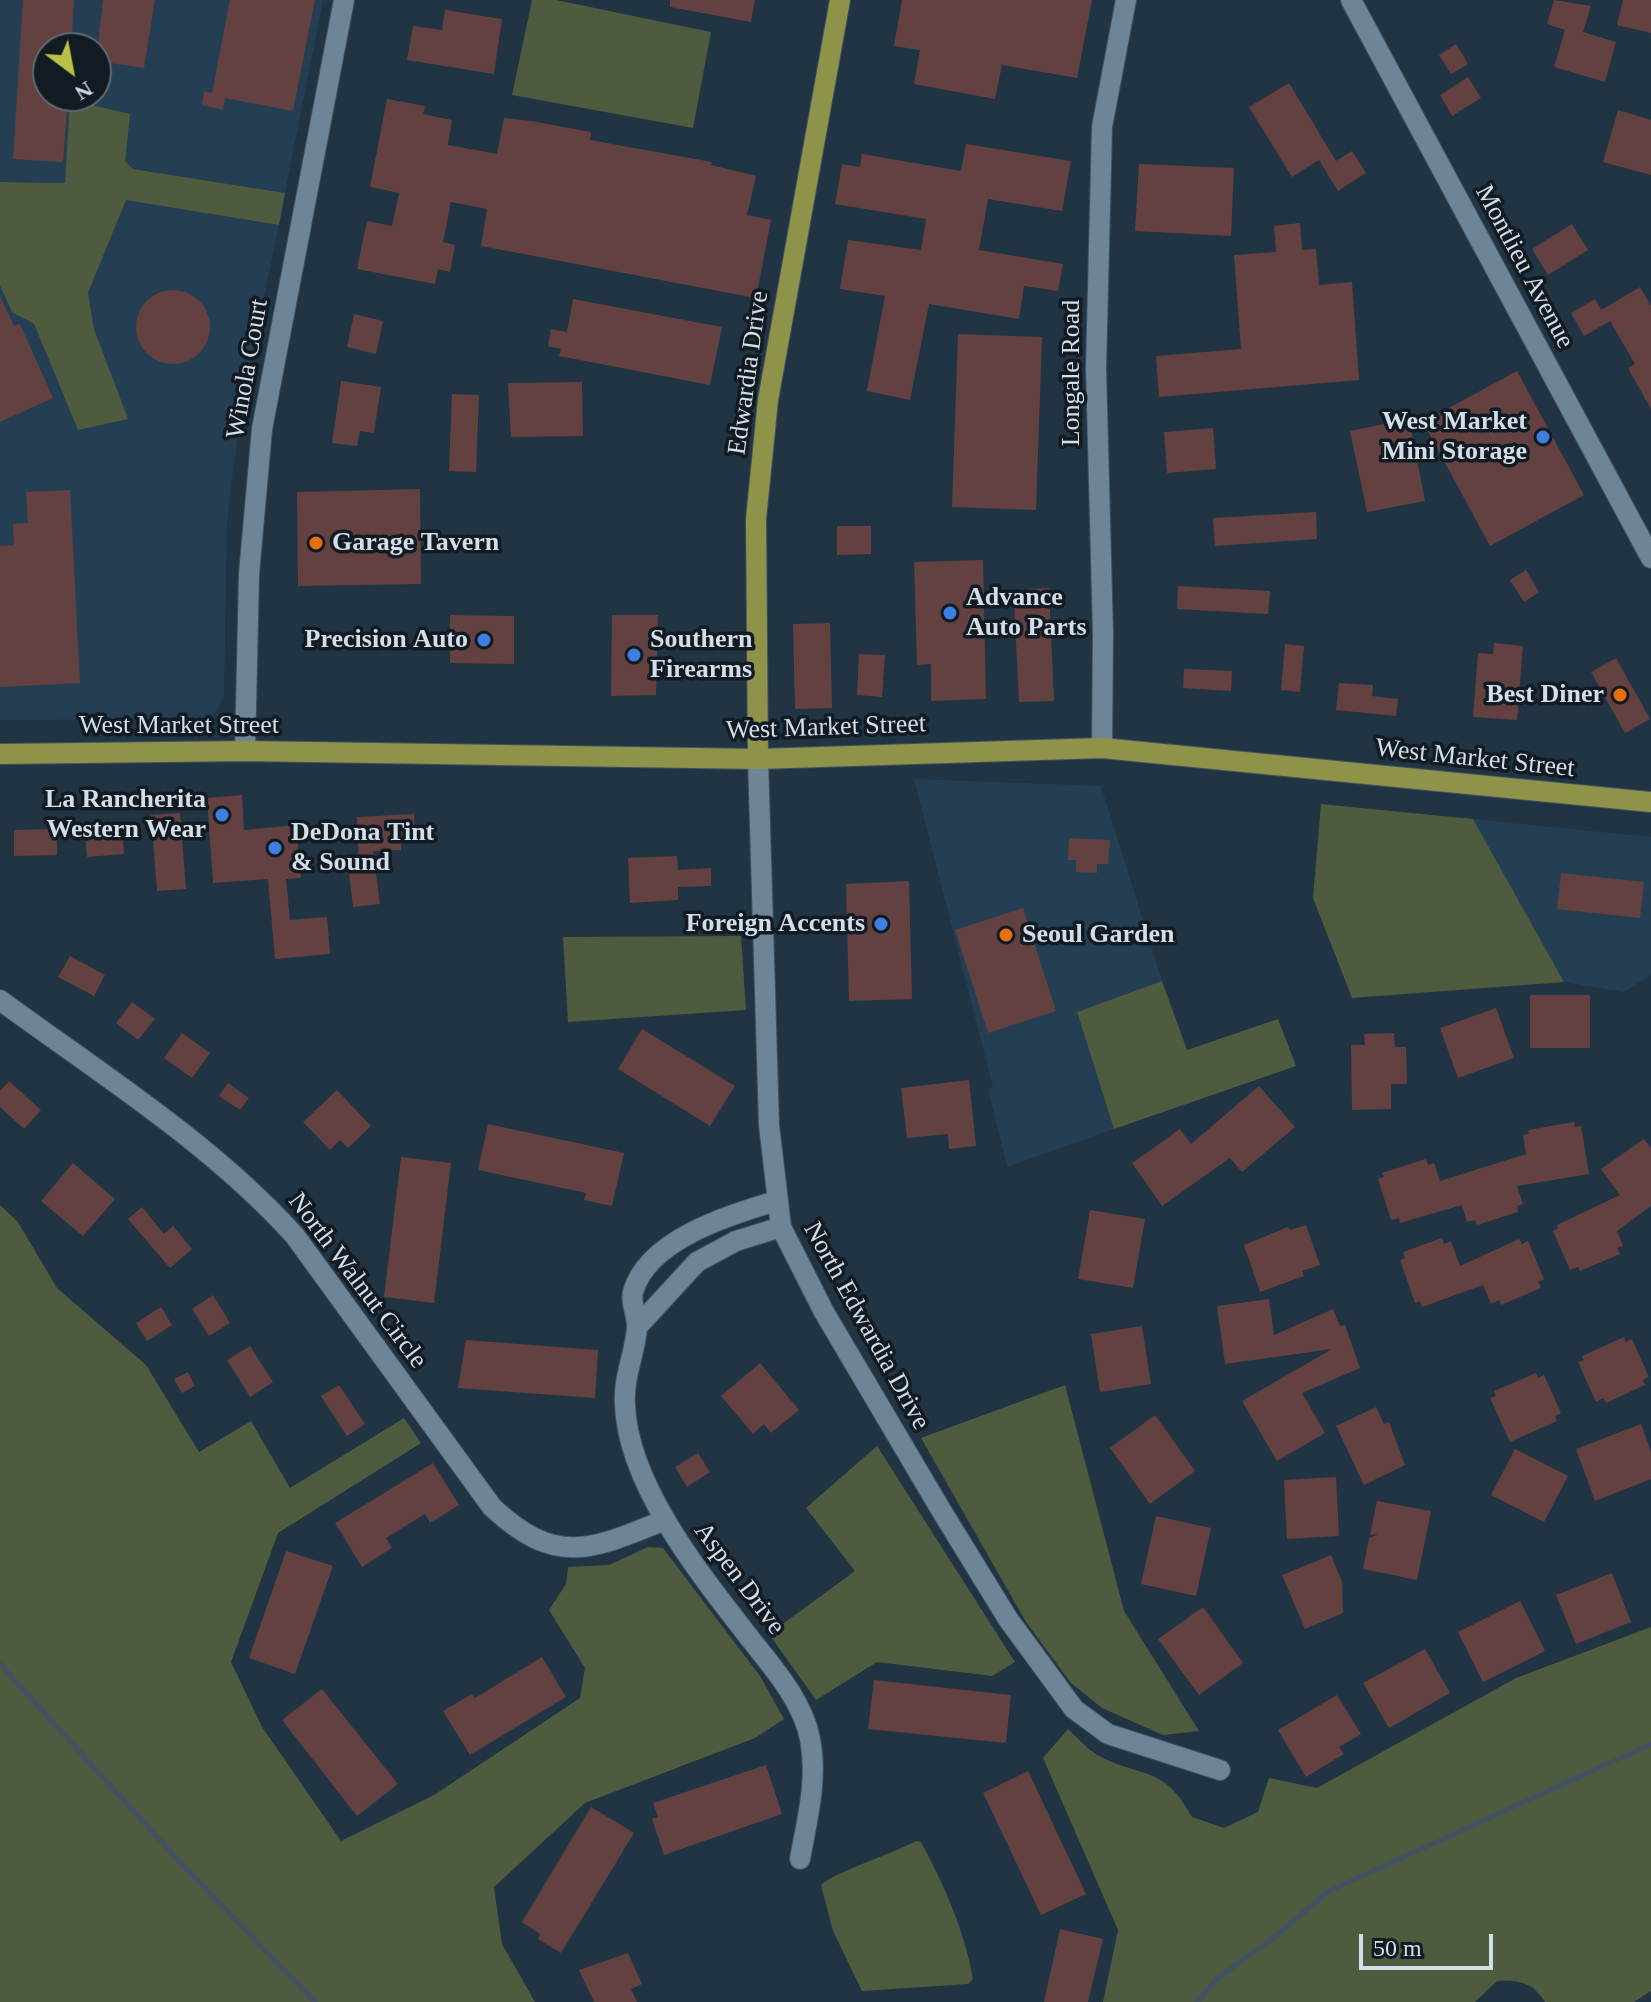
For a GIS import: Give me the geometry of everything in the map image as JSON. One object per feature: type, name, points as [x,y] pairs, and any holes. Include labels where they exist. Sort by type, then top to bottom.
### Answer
[{"type":"main road","name":"Edwardia Drive","points":[[758,759],[756,519],[766,416],[840,0]]},
{"type":"main road","name":"West Market Street","points":[[0,754],[245,751],[758,759],[1102,748],[1651,802]]},
{"type":"street","name":"Winola Court","points":[[245,751],[249,574],[262,429],[344,0]]},
{"type":"street","name":"Longale Road","points":[[1102,748],[1103,634],[1096,368],[1101,139],[1126,0]]},
{"type":"street","name":"Montlieu Avenue","points":[[1351,0],[1651,558]]},
{"type":"street","name":"North Edwardia Drive","points":[[758,759],[769,1125],[781,1227],[824,1312],[941,1510],[1020,1637],[1074,1709],[1108,1734],[1220,1770]]},
{"type":"street","name":"North Walnut Circle","points":[[0,1000],[206,1152],[264,1201],[295,1236],[492,1507],[506,1521],[555,1548],[605,1545],[665,1520]]},
{"type":"street","name":"Aspen Drive","points":[[776,1201],[708,1224],[687,1235],[652,1263],[632,1294],[638,1326],[625,1377],[625,1407],[628,1430],[665,1520],[693,1564],[794,1698],[810,1738],[812,1791],[800,1859]]},
{"type":"street","name":"Aspen Drive","points":[[638,1326],[697,1262],[736,1241],[781,1227]]},
{"type":"shaded area","points":[[0,0],[323,0],[285,193],[133,169],[81,112],[112,112],[112,32],[32,32],[32,112],[70,112],[65,183],[0,182]]},
{"type":"shaded area","points":[[126,199],[279,225],[242,401],[227,519],[224,696],[215,714],[204,719],[0,720],[0,286],[12,312],[34,324],[78,430],[127,419],[94,329],[88,293]]},
{"type":"shaded area","points":[[914,779],[1101,786],[1162,981],[1077,1012],[1114,1129],[1007,1167],[988,1089],[993,1087]]},
{"type":"shaded area","points":[[1473,819],[1651,837],[1651,975],[1624,992],[1564,982]]},
{"type":"green space","points":[[532,0],[556,0],[711,32],[693,128],[512,95]]},
{"type":"green space","points":[[112,110],[130,114],[125,161],[133,169],[285,193],[279,225],[126,200],[88,293],[94,329],[128,419],[78,430],[34,324],[12,312],[0,286],[0,182],[65,183],[69,112]]},
{"type":"green space","points":[[1321,804],[1473,819],[1564,982],[1352,998],[1313,898]]},
{"type":"green space","points":[[741,936],[746,1010],[568,1022],[563,937]]},
{"type":"green space","points":[[1162,981],[1187,1050],[1278,1019],[1296,1066],[1114,1129],[1077,1012]]},
{"type":"green space","points":[[0,1205],[18,1222],[57,1288],[146,1365],[199,1452],[251,1421],[290,1488],[404,1418],[421,1443],[278,1533],[231,1662],[262,1727],[341,1841],[434,1795],[580,1698],[585,1668],[549,1610],[566,1584],[568,1567],[609,1565],[648,1547],[663,1548],[760,1676],[784,1719],[755,1738],[585,1803],[494,1887],[502,1944],[535,2002],[0,2002]]},
{"type":"green space","points":[[1065,1385],[1124,1611],[1199,1731],[1163,1735],[1102,1708],[1071,1683],[1026,1622],[921,1438]]},
{"type":"green space","points":[[877,1446],[1015,1662],[992,1676],[877,1662],[816,1700],[769,1634],[855,1571],[806,1508]]},
{"type":"green space","points":[[1651,1627],[1651,1991],[1634,2002],[1545,2002],[1530,1986],[1497,1981],[1475,2002],[1103,2002],[1118,1930],[1043,1758],[1068,1729],[1096,1754],[1160,1780],[1171,1788],[1192,1817],[1224,1828],[1258,1812],[1269,1778],[1317,1788],[1516,1678]]},
{"type":"green space","points":[[916,1841],[921,1842],[953,1909],[973,1979],[968,1984],[862,1991],[833,1931],[821,1885]]},
{"type":"building","points":[[23,0],[74,0],[72,32],[32,32],[32,112],[67,112],[63,162],[13,159]]},
{"type":"building","points":[[103,0],[155,0],[144,68],[112,63],[112,32],[99,32]]},
{"type":"building","points":[[230,0],[315,0],[293,111],[225,98],[223,110],[202,105],[204,91],[212,93]]},
{"type":"building","points":[[670,0],[755,0],[751,22],[670,7]]},
{"type":"building","points":[[902,0],[1092,0],[1077,78],[1002,65],[995,99],[914,84],[920,50],[894,46]]},
{"type":"building","points":[[1554,0],[1591,6],[1583,32],[1616,42],[1605,82],[1554,67],[1565,30],[1547,24]]},
{"type":"building","points":[[1623,0],[1651,0],[1651,33],[1617,25]]},
{"type":"building","points":[[445,10],[502,19],[494,74],[407,60],[413,26],[442,30]]},
{"type":"building","points":[[1456,44],[1468,64],[1451,74],[1439,55]]},
{"type":"building","points":[[1468,77],[1481,98],[1452,116],[1440,95]]},
{"type":"building","points":[[1289,83],[1336,161],[1352,151],[1366,173],[1338,191],[1319,160],[1292,177],[1249,107]]},
{"type":"building","points":[[387,99],[425,106],[423,114],[452,120],[448,145],[497,154],[504,118],[591,132],[590,140],[712,162],[711,165],[756,176],[747,215],[771,220],[756,298],[481,246],[487,209],[451,202],[443,242],[455,245],[450,272],[438,269],[435,284],[357,269],[367,221],[392,226],[399,193],[370,187]]},
{"type":"building","points":[[1618,110],[1651,120],[1651,175],[1603,162]]},
{"type":"building","points":[[966,144],[1071,161],[1062,211],[988,199],[979,250],[1063,264],[1058,291],[1024,286],[1019,319],[929,304],[910,400],[867,391],[885,296],[840,289],[848,240],[921,250],[926,219],[835,204],[842,164],[860,167],[862,154],[961,171]]},
{"type":"building","points":[[1139,164],[1234,168],[1231,236],[1135,231]]},
{"type":"building","points":[[1300,223],[1302,250],[1316,249],[1319,285],[1352,282],[1359,380],[1159,397],[1156,356],[1241,349],[1234,255],[1276,252],[1274,226]]},
{"type":"building","points":[[1572,224],[1588,250],[1548,275],[1532,249]]},
{"type":"building","points":[[1640,287],[1651,306],[1651,409],[1628,368],[1635,364],[1610,321],[1584,336],[1571,313],[1595,299],[1601,310]]},
{"type":"building","points":[[173,290],[194,296],[204,306],[210,327],[204,348],[194,358],[173,364],[152,358],[142,348],[136,327],[142,306],[152,296]]},
{"type":"building","points":[[0,296],[14,326],[20,324],[53,398],[0,422]]},
{"type":"building","points":[[573,299],[722,327],[710,385],[559,356],[561,349],[548,346],[551,329],[567,332]]},
{"type":"building","points":[[354,314],[383,321],[376,354],[347,347]]},
{"type":"building","points":[[958,334],[1042,337],[1036,510],[952,507]]},
{"type":"building","points":[[1517,371],[1584,495],[1490,546],[1423,422]]},
{"type":"building","points":[[341,381],[381,387],[374,433],[360,431],[357,446],[332,443]]},
{"type":"building","points":[[582,382],[583,436],[511,437],[508,383]]},
{"type":"building","points":[[452,394],[479,395],[476,472],[449,471]]},
{"type":"building","points":[[1409,419],[1425,501],[1367,512],[1350,431]]},
{"type":"building","points":[[1213,428],[1216,469],[1167,473],[1164,432]]},
{"type":"building","points":[[420,489],[421,584],[298,586],[297,492]]},
{"type":"building","points":[[70,490],[80,683],[0,687],[0,546],[14,545],[13,524],[28,523],[26,492]]},
{"type":"building","points":[[1316,512],[1317,539],[1215,546],[1213,518]]},
{"type":"building","points":[[837,526],[871,526],[871,554],[837,555]]},
{"type":"building","name":"Advance Auto Parts","points":[[983,560],[986,699],[931,701],[931,664],[917,665],[914,562]]},
{"type":"building","points":[[1526,570],[1539,592],[1524,602],[1510,580]]},
{"type":"building","points":[[1178,586],[1270,591],[1268,614],[1177,609]]},
{"type":"building","points":[[1049,588],[1054,701],[1019,702],[1014,601],[1028,600],[1027,589]]},
{"type":"building","points":[[450,615],[514,616],[514,664],[450,663]]},
{"type":"building","name":"Southern Firearms","points":[[612,615],[658,615],[656,695],[611,696]]},
{"type":"building","points":[[830,623],[832,708],[795,709],[793,624]]},
{"type":"building","points":[[1494,643],[1523,646],[1517,720],[1473,717],[1478,653],[1493,654]]},
{"type":"building","points":[[1285,644],[1304,646],[1300,692],[1281,690]]},
{"type":"building","points":[[859,654],[885,655],[882,697],[857,695]]},
{"type":"building","name":"Best Diner","points":[[1616,658],[1650,719],[1625,733],[1591,672]]},
{"type":"building","points":[[1184,669],[1232,671],[1231,691],[1183,688]]},
{"type":"building","points":[[1339,683],[1373,685],[1372,696],[1398,699],[1396,716],[1336,710]]},
{"type":"building","points":[[242,795],[244,830],[296,825],[301,878],[286,879],[290,920],[327,917],[330,954],[275,959],[268,879],[213,883],[207,798]]},
{"type":"building","points":[[180,813],[186,889],[157,891],[151,815]]},
{"type":"building","points":[[414,814],[415,841],[401,841],[401,850],[373,851],[380,904],[353,907],[349,874],[359,872],[357,817]]},
{"type":"building","points":[[122,827],[124,854],[87,857],[85,831]]},
{"type":"building","points":[[57,829],[57,855],[14,856],[14,830]]},
{"type":"building","points":[[1069,838],[1110,840],[1108,864],[1097,864],[1097,873],[1076,872],[1076,860],[1068,860]]},
{"type":"building","points":[[677,856],[678,870],[711,868],[711,886],[678,887],[678,900],[630,903],[628,858]]},
{"type":"building","points":[[1561,873],[1644,882],[1640,918],[1557,909]]},
{"type":"building","points":[[909,881],[912,999],[849,1001],[846,884]]},
{"type":"building","points":[[1023,908],[1056,1011],[988,1033],[955,930]]},
{"type":"building","points":[[70,956],[105,975],[94,996],[58,977]]},
{"type":"building","points":[[1530,995],[1590,995],[1590,1048],[1530,1048]]},
{"type":"building","points":[[132,1002],[155,1019],[138,1040],[116,1023]]},
{"type":"building","points":[[1496,1008],[1514,1058],[1458,1078],[1440,1028]]},
{"type":"building","points":[[642,1029],[735,1086],[710,1126],[618,1069]]},
{"type":"building","points":[[182,1033],[210,1053],[192,1078],[164,1058]]},
{"type":"building","points":[[1394,1033],[1395,1047],[1406,1047],[1407,1084],[1391,1084],[1391,1109],[1352,1110],[1351,1045],[1365,1045],[1364,1034]]},
{"type":"building","points":[[969,1080],[976,1146],[949,1149],[948,1134],[907,1138],[901,1088]]},
{"type":"building","points":[[9,1081],[41,1110],[24,1129],[0,1107],[0,1091]]},
{"type":"building","points":[[228,1083],[249,1098],[240,1110],[219,1096]]},
{"type":"building","points":[[1259,1086],[1295,1127],[1242,1172],[1230,1158],[1162,1206],[1132,1163],[1180,1129],[1191,1144]]},
{"type":"building","points":[[337,1090],[371,1126],[348,1148],[340,1140],[330,1150],[303,1122]]},
{"type":"building","points":[[1574,1122],[1575,1127],[1581,1126],[1589,1174],[1517,1186],[1523,1204],[1517,1206],[1518,1212],[1477,1225],[1475,1220],[1467,1222],[1462,1205],[1400,1223],[1399,1218],[1391,1220],[1378,1179],[1384,1177],[1382,1173],[1426,1159],[1428,1165],[1434,1163],[1440,1181],[1526,1154],[1523,1135],[1529,1134],[1528,1130]]},
{"type":"building","points":[[488,1124],[624,1153],[612,1206],[584,1200],[586,1193],[478,1170]]},
{"type":"building","points":[[1644,1139],[1651,1148],[1651,1206],[1617,1231],[1623,1246],[1617,1248],[1620,1254],[1580,1271],[1578,1267],[1570,1270],[1553,1231],[1558,1228],[1557,1225],[1620,1195],[1601,1169]]},
{"type":"building","points":[[401,1157],[451,1163],[434,1303],[384,1297]]},
{"type":"building","points":[[73,1163],[115,1199],[83,1236],[41,1201]]},
{"type":"building","points":[[142,1207],[164,1234],[173,1226],[192,1249],[170,1268],[128,1219]]},
{"type":"building","points":[[1090,1210],[1145,1219],[1133,1288],[1078,1279]]},
{"type":"building","points":[[1306,1225],[1320,1265],[1302,1271],[1304,1276],[1260,1292],[1244,1245],[1288,1227],[1290,1230]]},
{"type":"building","points":[[1442,1238],[1444,1244],[1451,1241],[1460,1266],[1519,1239],[1522,1244],[1528,1241],[1544,1279],[1538,1282],[1541,1288],[1501,1305],[1499,1300],[1491,1304],[1483,1285],[1422,1307],[1420,1301],[1415,1303],[1400,1260],[1405,1258],[1403,1252]]},
{"type":"building","points":[[213,1295],[230,1323],[209,1336],[192,1309]]},
{"type":"building","points":[[1269,1299],[1274,1335],[1333,1309],[1340,1326],[1345,1325],[1360,1368],[1302,1393],[1325,1433],[1277,1461],[1242,1401],[1332,1349],[1225,1364],[1217,1306]]},
{"type":"building","points":[[161,1307],[172,1325],[147,1341],[136,1323]]},
{"type":"building","points":[[1142,1326],[1151,1384],[1100,1392],[1091,1334]]},
{"type":"building","points":[[1624,1337],[1626,1342],[1632,1339],[1649,1377],[1643,1380],[1645,1385],[1606,1403],[1603,1398],[1596,1402],[1578,1362],[1584,1360],[1582,1356]]},
{"type":"building","points":[[466,1340],[598,1350],[595,1398],[458,1388]]},
{"type":"building","points":[[250,1346],[273,1382],[250,1397],[227,1360]]},
{"type":"building","points":[[760,1363],[799,1410],[771,1433],[764,1424],[753,1434],[721,1396]]},
{"type":"building","points":[[188,1372],[195,1386],[182,1393],[174,1379]]},
{"type":"building","points":[[1536,1373],[1538,1378],[1544,1375],[1561,1413],[1555,1416],[1557,1421],[1510,1442],[1490,1398],[1496,1396],[1494,1391]]},
{"type":"building","points":[[339,1385],[365,1424],[347,1436],[321,1396]]},
{"type":"building","points":[[1376,1407],[1384,1424],[1389,1422],[1405,1465],[1364,1485],[1336,1426]]},
{"type":"building","points":[[1155,1415],[1195,1471],[1150,1504],[1110,1448]]},
{"type":"building","points":[[1641,1424],[1651,1452],[1651,1479],[1595,1501],[1576,1449]]},
{"type":"building","points":[[1515,1449],[1568,1476],[1544,1522],[1491,1495]]},
{"type":"building","points":[[698,1453],[710,1472],[687,1487],[675,1467]]},
{"type":"building","points":[[433,1463],[459,1505],[430,1523],[425,1514],[386,1538],[392,1548],[362,1567],[335,1523]]},
{"type":"building","points":[[1336,1477],[1339,1536],[1287,1539],[1284,1480]]},
{"type":"building","points":[[1377,1501],[1431,1511],[1417,1580],[1363,1569],[1369,1538],[1379,1534],[1370,1535]]},
{"type":"building","points":[[1156,1516],[1211,1528],[1196,1596],[1141,1584]]},
{"type":"building","points":[[286,1551],[333,1566],[295,1674],[249,1658]]},
{"type":"building","points":[[1331,1555],[1342,1582],[1343,1613],[1305,1629],[1282,1575]]},
{"type":"building","points":[[1612,1573],[1631,1622],[1576,1644],[1556,1595]]},
{"type":"building","points":[[1520,1601],[1545,1651],[1483,1682],[1458,1632]]},
{"type":"building","points":[[1203,1607],[1243,1663],[1199,1695],[1158,1639]]},
{"type":"building","points":[[1425,1649],[1450,1693],[1389,1728],[1363,1683]]},
{"type":"building","points":[[542,1657],[566,1697],[470,1755],[443,1711],[472,1694],[475,1698]]},
{"type":"building","points":[[874,1680],[1011,1695],[1006,1743],[868,1729]]},
{"type":"building","points":[[322,1689],[398,1784],[357,1816],[282,1720]]},
{"type":"building","points":[[1337,1695],[1361,1734],[1339,1747],[1344,1754],[1306,1777],[1278,1730]]},
{"type":"building","points":[[766,1765],[782,1814],[664,1855],[652,1819],[658,1817],[653,1803]]},
{"type":"building","points":[[1028,1771],[1086,1894],[1041,1915],[983,1793]]},
{"type":"building","points":[[591,1807],[634,1833],[561,1953],[538,1939],[540,1934],[522,1922]]},
{"type":"building","points":[[1060,1929],[1103,1939],[1088,2002],[1044,2002]]},
{"type":"building","points":[[628,1953],[642,1984],[631,1989],[637,2002],[594,2002],[579,1970]]},
{"type":"waterway","points":[[0,1664],[178,1860],[315,2002]]},
{"type":"waterway","points":[[1197,2002],[1218,1978],[1276,1936],[1329,1891],[1651,1744]]},
{"type":"place","name":"West Market Mini Storage","points":[[1543,437]]},
{"type":"place","name":"Garage Tavern","points":[[316,543]]},
{"type":"place","name":"Advance Auto Parts","points":[[950,613]]},
{"type":"place","name":"Precision Auto","points":[[484,640]]},
{"type":"place","name":"Southern Firearms","points":[[634,655]]},
{"type":"place","name":"Best Diner","points":[[1620,695]]},
{"type":"place","name":"La Rancherita Western Wear","points":[[222,815]]},
{"type":"place","name":"DeDona Tint & Sound","points":[[275,848]]},
{"type":"place","name":"Foreign Accents","points":[[881,924]]},
{"type":"place","name":"Seoul Garden","points":[[1006,935]]}]
